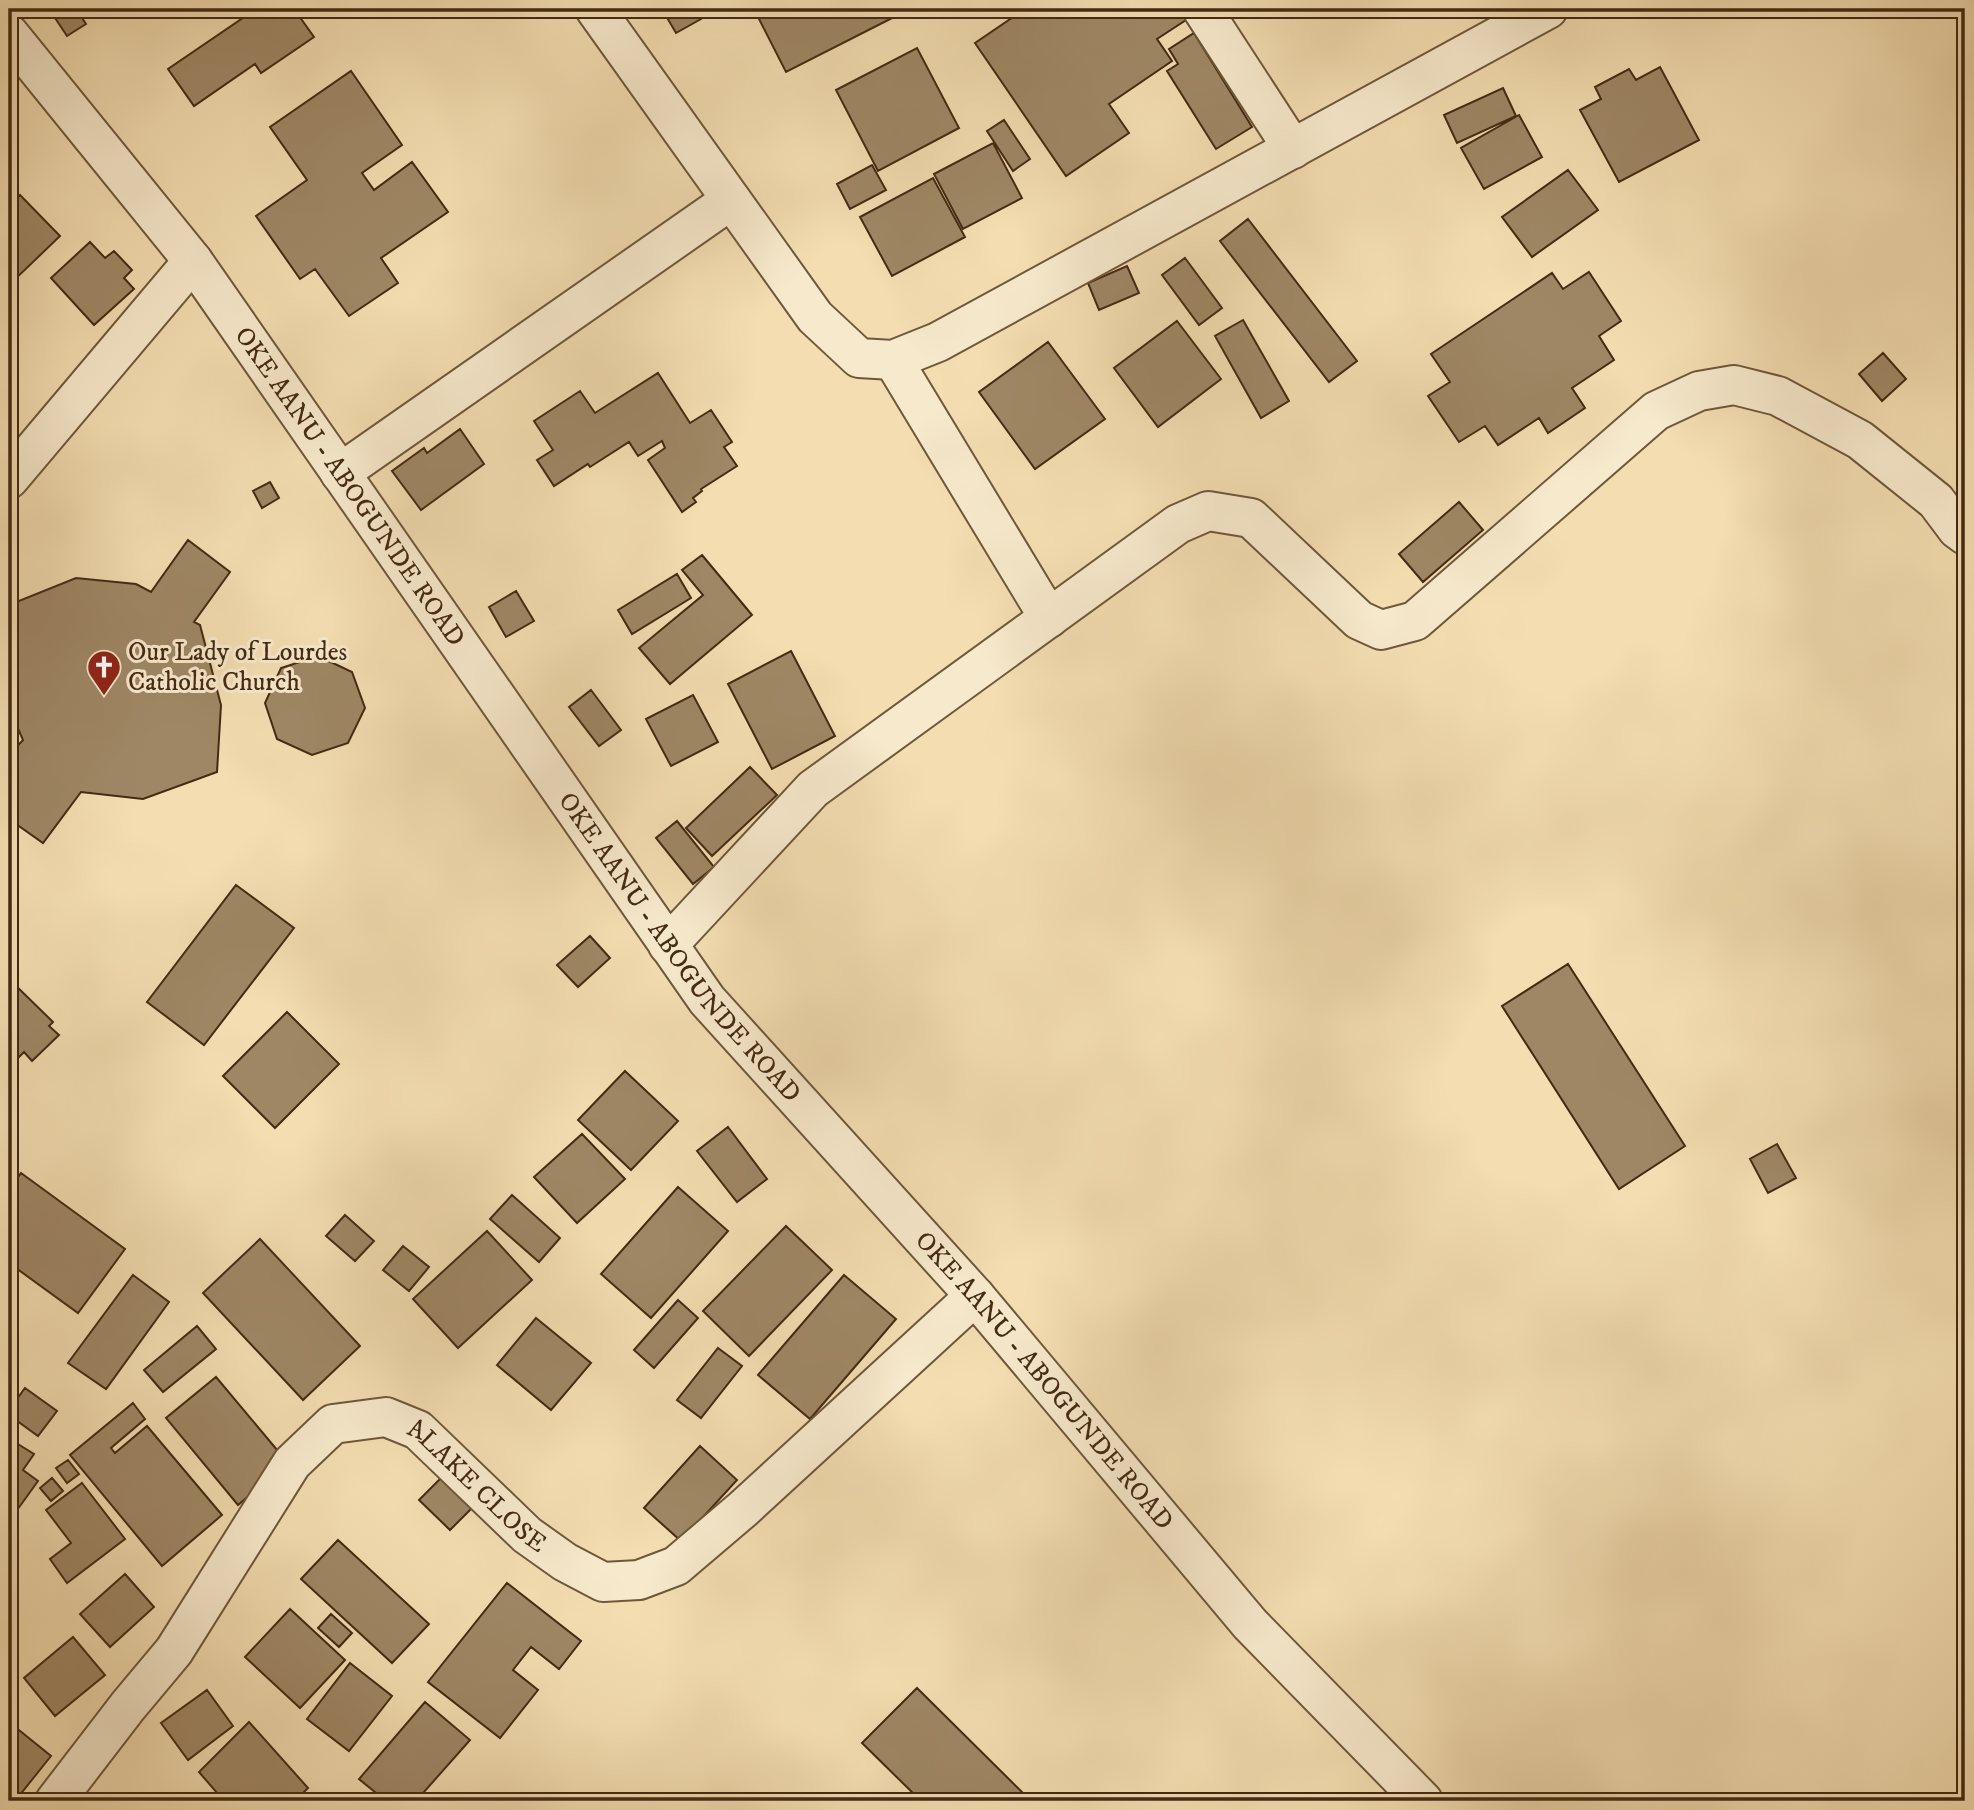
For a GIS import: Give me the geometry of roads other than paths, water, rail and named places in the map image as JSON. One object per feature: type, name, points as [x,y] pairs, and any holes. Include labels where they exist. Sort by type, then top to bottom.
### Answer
[{"type":"street","points":[[595,9],[815,317],[859,358],[893,360],[938,342],[1548,9]]},
{"type":"street","points":[[1202,9],[1293,149]]},
{"type":"street","name":"OKE AANU - ABOGUNDE ROAD","points":[[9,34],[192,261],[707,1000],[975,1296],[1250,1624],[1423,1801]]},
{"type":"street","points":[[340,473],[731,200]]},
{"type":"street","points":[[9,479],[192,261]]},
{"type":"street","points":[[893,360],[1049,618]]},
{"type":"street","points":[[668,945],[813,789],[1178,524],[1208,511],[1251,518],[1359,620],[1381,630],[1415,621],[1656,411],[1699,391],[1734,385],[1778,396],[1860,440],[1936,501],[1956,529],[1965,535]]},
{"type":"street","name":"ALAKE CLOSE","points":[[55,1801],[174,1651],[292,1462],[333,1424],[386,1417],[418,1430],[527,1535],[565,1562],[603,1582],[639,1580],[676,1566],[743,1510],[975,1296]]},
{"type":"place","name":"Our Lady of Lourdes Catholic Church","points":[[104,697]]}]
